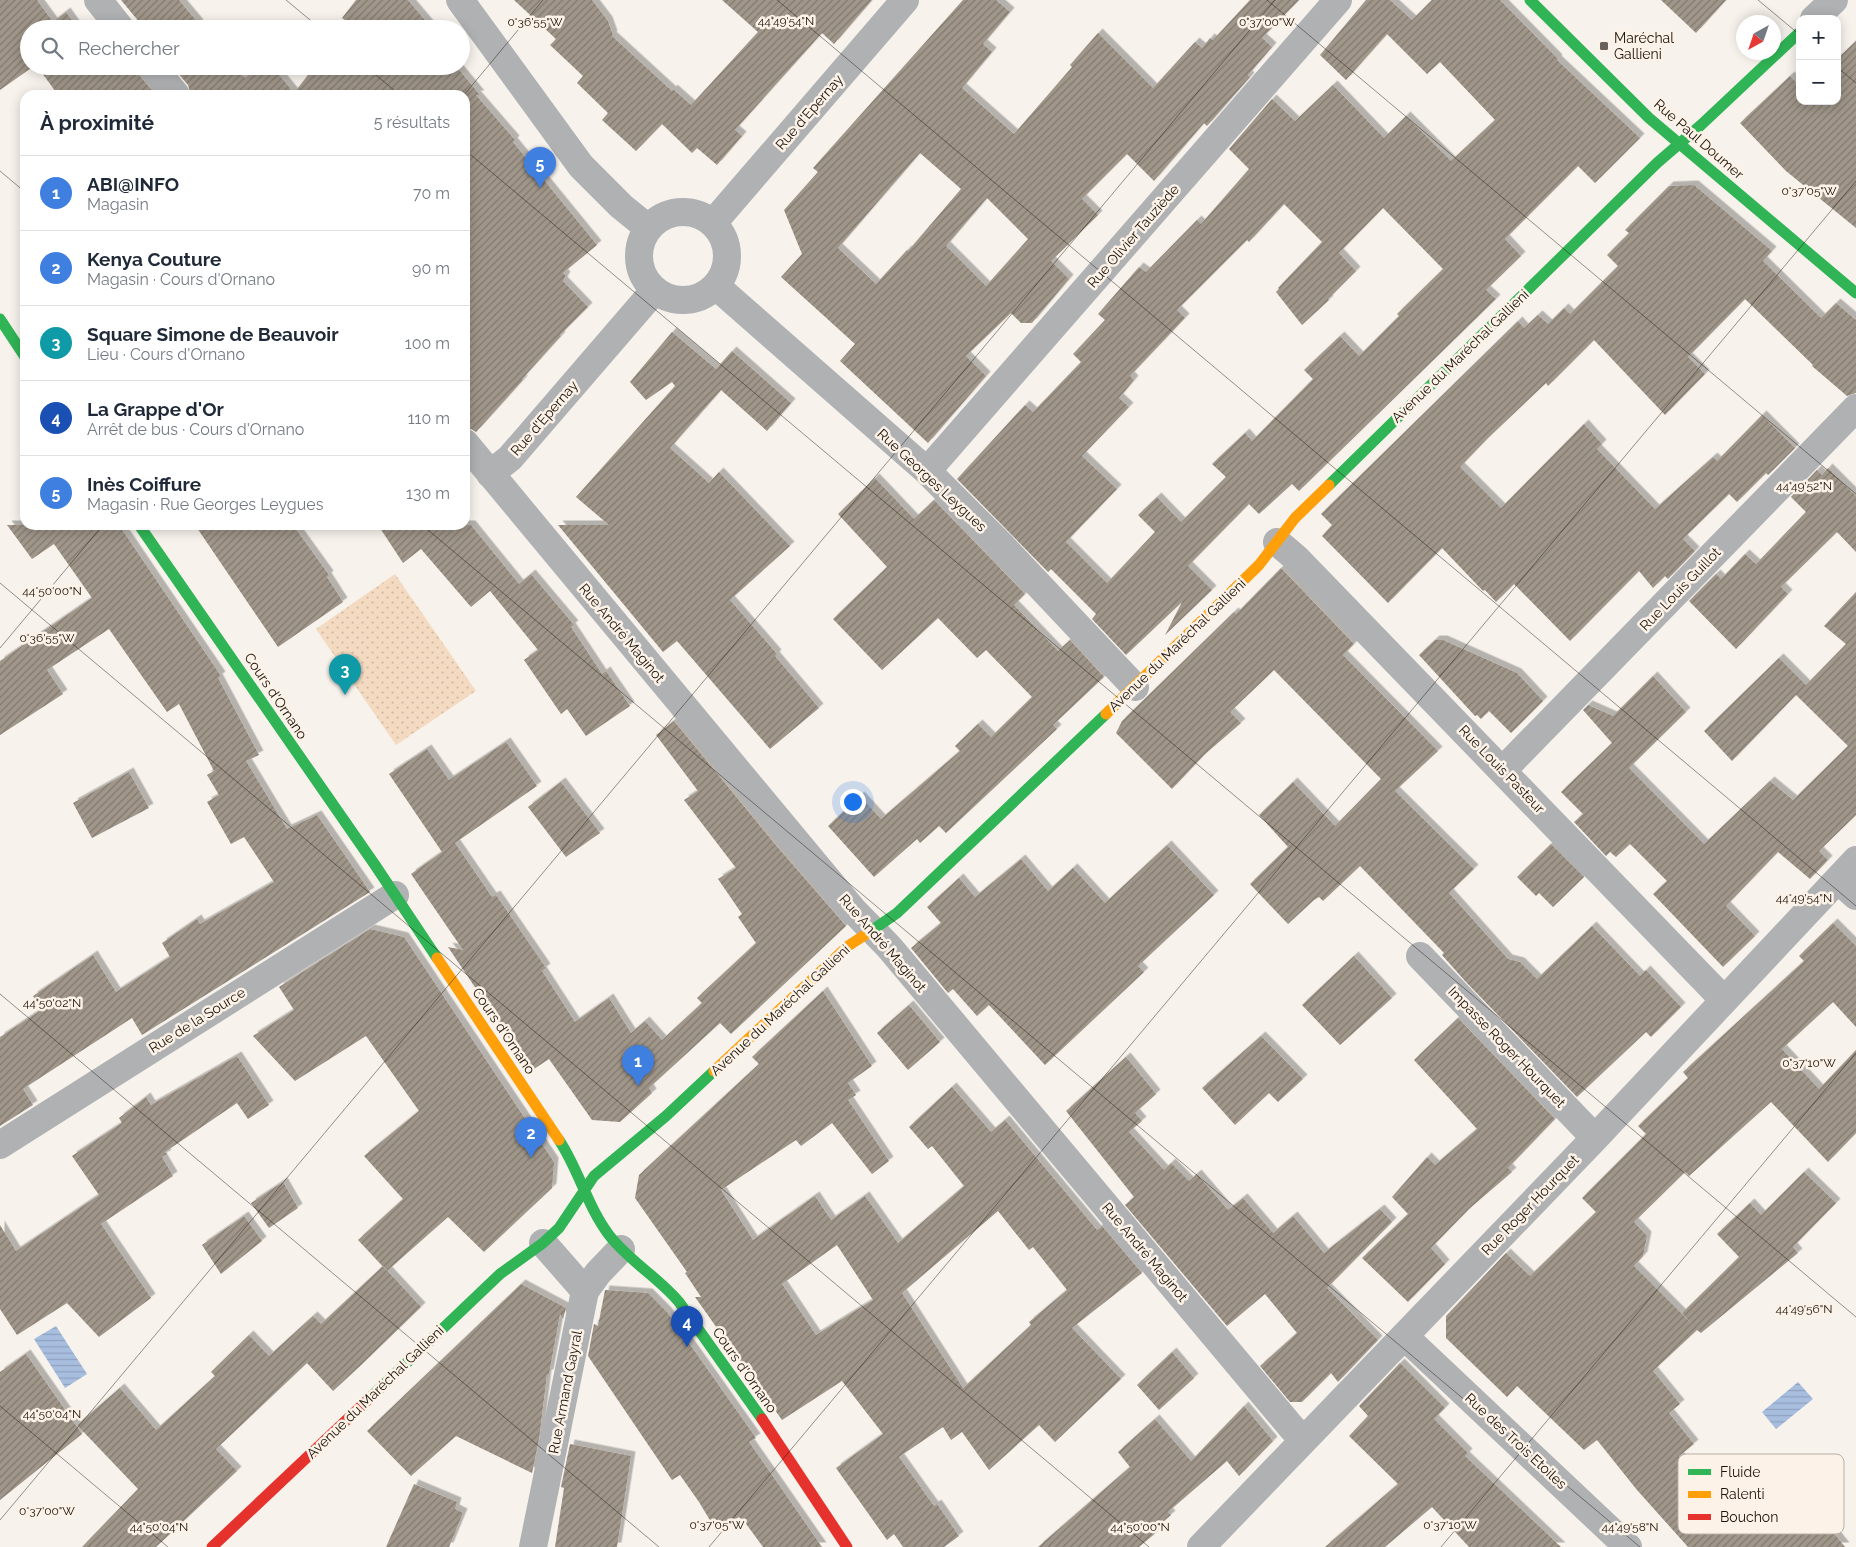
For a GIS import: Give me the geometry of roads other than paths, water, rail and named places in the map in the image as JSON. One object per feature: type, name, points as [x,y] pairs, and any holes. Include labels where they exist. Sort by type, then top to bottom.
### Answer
[{"type":"street","points":[[98,0],[114,20]]},
{"type":"street","points":[[460,0],[581,166],[622,206],[648,228]]},
{"type":"street","name":"Rue d'Epernay","points":[[713,223],[905,0]]},
{"type":"street","name":"Rue Olivier Tauziède","points":[[927,472],[1338,0]]},
{"type":"street","name":"Rue Paul Doumer","points":[[1530,0],[1649,118],[1856,293]]},
{"type":"street","points":[[1818,15],[1834,0]]},
{"type":"street","name":"Avenue du Maréchal Gallieni","points":[[212,1547],[500,1274],[543,1243],[559,1228],[594,1176],[666,1116],[848,946],[897,913],[1135,687],[1259,565],[1295,518],[1312,501],[1657,163],[1702,125],[1796,36]]},
{"type":"street","points":[[159,75],[172,90]]},
{"type":"street","points":[[672,212],[700,215],[713,223],[722,234],[727,247],[728,261],[724,275],[716,286],[705,295],[692,300],[679,301],[666,297],[654,290],[645,280],[639,267],[638,254],[641,240],[648,228],[659,218],[672,212]]},
{"type":"street","name":"Rue Georges Leygues","points":[[716,286],[927,472],[1003,548],[1135,687]]},
{"type":"street","name":"Rue d'Epernay","points":[[490,474],[510,458],[654,290]]},
{"type":"street","points":[[0,320],[20,350]]},
{"type":"street","name":"Rue Louis Guillot","points":[[1503,770],[1856,408]]},
{"type":"street","name":"Rue André Maginot","points":[[470,449],[872,931],[889,947],[1304,1440]]},
{"type":"street","name":"Cours d'Ornano","points":[[142,530],[395,895],[569,1156],[583,1193],[601,1226],[621,1250],[652,1274],[677,1300],[720,1357],[847,1547]]},
{"type":"street","name":"Rue Louis Pasteur","points":[[1277,542],[1298,559],[1724,1000]]},
{"type":"street","name":"Rue Roger Hourquet","points":[[1202,1547],[1724,1000],[1847,888],[1856,860]]},
{"type":"street","name":"Rue de la Source","points":[[0,1146],[395,895]]},
{"type":"street","name":"Impasse Roger Hourquet","points":[[1420,956],[1594,1138]]},
{"type":"street","points":[[543,1243],[585,1291]]},
{"type":"street","name":"Rue Armand Gayral","points":[[533,1547],[585,1291],[598,1273],[621,1250]]},
{"type":"street","name":"Rue des Trois Etoiles","points":[[1404,1336],[1628,1547]]},
{"type":"water","points":[[56,1326],[87,1374],[65,1388],[34,1339]]},
{"type":"water","points":[[1798,1382],[1813,1399],[1776,1429],[1762,1412]]},
{"type":"place","name":"Maréchal Gallieni","points":[[1604,46]]},
{"type":"place","name":"Inès Coiffure","points":[[540,188]]},
{"type":"place","name":"Square Simone de Beauvoir","points":[[345,695]]},
{"type":"place","name":"ABI@INFO","points":[[638,1086]]},
{"type":"place","name":"Kenya Couture","points":[[531,1158]]},
{"type":"place","name":"La Grappe d'Or","points":[[687,1347]]}]
